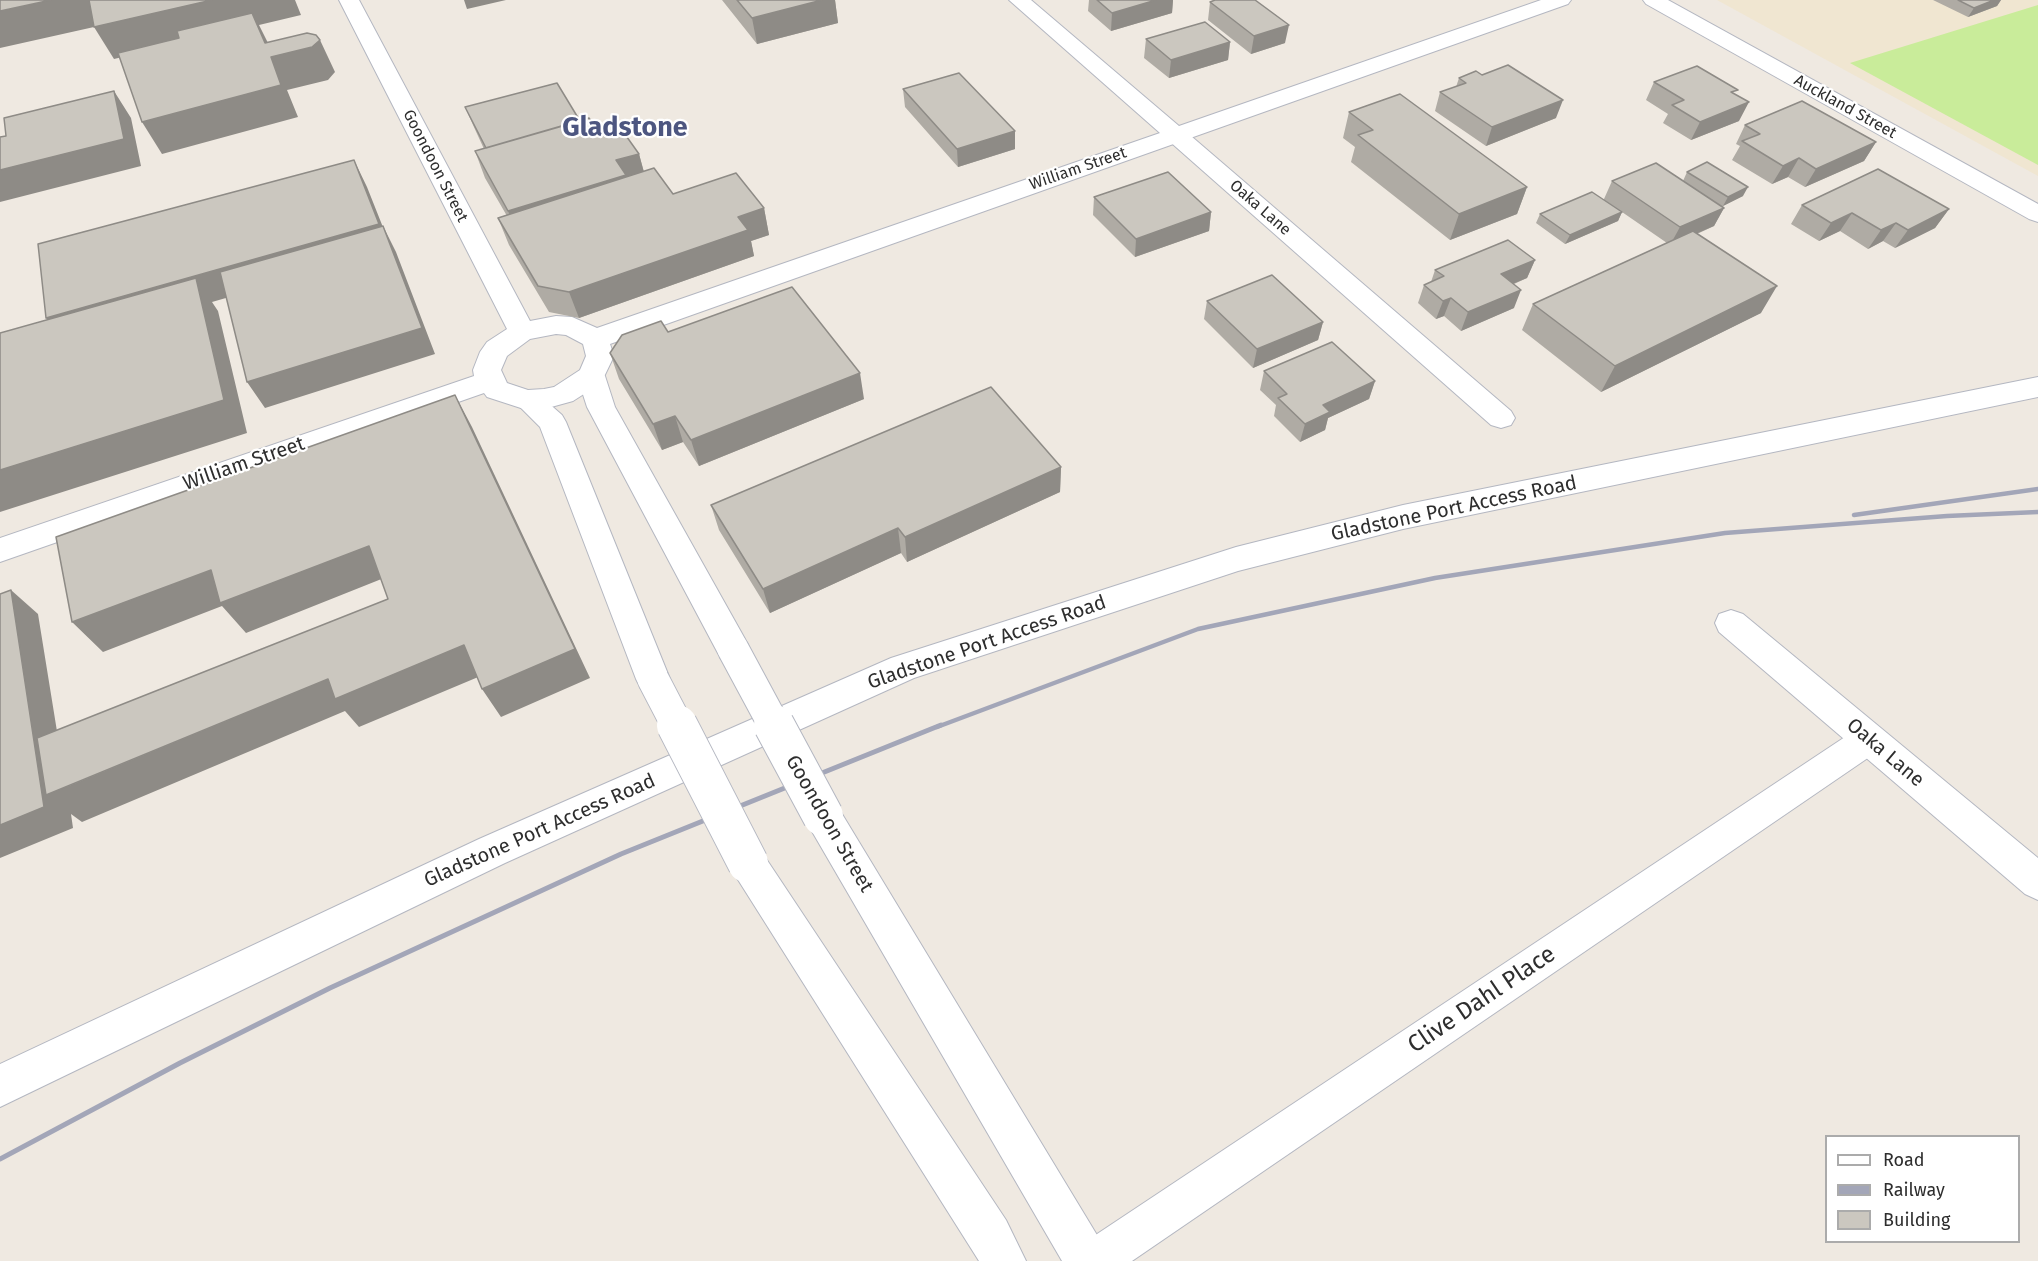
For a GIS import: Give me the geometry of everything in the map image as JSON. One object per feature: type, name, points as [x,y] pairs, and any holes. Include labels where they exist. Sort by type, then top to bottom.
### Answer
[{"type":"street","name":"Goondoon Street","points":[[349,0],[522,332]]},
{"type":"street","name":"Oaka Lane","points":[[1019,0],[1176,135]]},
{"type":"street","name":"William Street","points":[[595,339],[1561,0]]},
{"type":"street","name":"Auckland Street","points":[[1653,0],[2038,214]]},
{"type":"street","points":[[527,400],[563,394],[591,376],[600,357],[600,348],[595,339],[572,326],[556,325],[522,332],[508,339],[490,359],[487,370],[489,381],[497,390],[527,400],[552,422],[653,678],[748,863],[990,1236],[1003,1261]]},
{"type":"street","name":"Goondoon Street","points":[[591,376],[601,406],[823,816],[1087,1261]]},
{"type":"street","name":"William Street","points":[[0,550],[489,381]]},
{"type":"street","name":"Gladstone Port Access Road","points":[[0,1086],[492,851],[903,668],[1236,559],[1403,517],[2038,387]]},
{"type":"street","name":"Oaka Lane","points":[[1731,623],[2038,882]]},
{"type":"lane","name":"Oaka Lane","points":[[1176,135],[1501,418]]},
{"type":"lane","name":"Clive Dahl Place","points":[[1094,1261],[1869,740]]},
{"type":"shaded area","points":[[1717,0],[2038,0],[2038,176]]},
{"type":"green space","points":[[2038,5],[2038,165],[1850,63]]},
{"type":"building","points":[[0,0],[51,0],[0,11]]},
{"type":"building","points":[[89,0],[212,0],[94,27]]},
{"type":"building","points":[[737,0],[822,0],[752,18]]},
{"type":"building","points":[[1097,0],[1156,0],[1112,13]]},
{"type":"building","points":[[1255,0],[1289,25],[1254,36],[1210,2]]},
{"type":"building","points":[[1958,0],[1994,0],[1974,8]]},
{"type":"building","points":[[252,13],[265,43],[307,33],[316,35],[320,40],[312,47],[271,57],[281,85],[142,122],[118,53],[179,38],[177,31]]},
{"type":"building","points":[[1205,22],[1230,42],[1171,60],[1146,39]]},
{"type":"building","points":[[1508,65],[1563,100],[1492,127],[1440,92],[1466,83],[1459,78],[1476,71],[1482,75]]},
{"type":"building","points":[[1697,66],[1738,90],[1731,92],[1749,102],[1700,122],[1672,105],[1684,100],[1654,82]]},
{"type":"building","points":[[959,73],[1015,131],[957,149],[903,89]]},
{"type":"building","points":[[557,83],[580,121],[486,148],[465,107]]},
{"type":"building","points":[[114,91],[124,139],[0,170],[0,137],[6,136],[4,118]]},
{"type":"building","points":[[1400,94],[1527,187],[1459,214],[1358,135],[1373,130],[1349,112]]},
{"type":"building","points":[[1802,101],[1876,142],[1816,169],[1799,158],[1783,166],[1742,141],[1760,134],[1745,125]]},
{"type":"building","points":[[589,118],[596,129],[617,123],[639,154],[616,160],[626,175],[508,211],[475,151]]},
{"type":"building","points":[[354,160],[379,224],[46,318],[38,244]]},
{"type":"building","points":[[1707,162],[1748,187],[1728,197],[1687,172]]},
{"type":"building","points":[[1656,163],[1724,208],[1680,227],[1612,181]]},
{"type":"building","points":[[654,168],[673,194],[736,173],[764,208],[738,217],[748,230],[569,292],[538,286],[498,218]]},
{"type":"building","points":[[1878,169],[1949,209],[1908,230],[1896,223],[1881,230],[1852,213],[1831,223],[1802,205]]},
{"type":"building","points":[[1168,172],[1211,212],[1136,239],[1094,197]]},
{"type":"building","points":[[1592,192],[1622,212],[1570,235],[1540,214]]},
{"type":"building","points":[[383,226],[422,328],[247,382],[220,272]]},
{"type":"building","points":[[1693,231],[1777,286],[1615,366],[1533,304]]},
{"type":"building","points":[[1508,240],[1535,260],[1501,274],[1521,290],[1468,312],[1451,298],[1443,301],[1424,285],[1444,276],[1435,270]]},
{"type":"building","points":[[1272,275],[1323,322],[1257,349],[1207,301]]},
{"type":"building","points":[[196,278],[224,400],[0,470],[0,333]]},
{"type":"building","points":[[792,287],[860,373],[691,440],[675,416],[653,424],[610,353],[622,335],[661,321],[668,332]]},
{"type":"building","points":[[1332,342],[1375,381],[1323,405],[1330,412],[1305,424],[1278,398],[1287,394],[1264,371]]},
{"type":"building","points":[[991,387],[1061,467],[905,537],[898,528],[763,589],[711,505]]},
{"type":"building","points":[[455,395],[575,649],[482,689],[464,645],[335,699],[328,679],[46,795],[37,738],[388,599],[369,546],[220,603],[211,570],[72,622],[56,537]]},
{"type":"building","points":[[11,590],[44,807],[0,825],[0,594]]},
{"type":"railway","points":[[1854,515],[2038,489]]},
{"type":"railway","points":[[937,727],[1198,629],[1435,578],[1725,533],[1947,516],[2038,512]]},
{"type":"railway","points":[[0,1159],[180,1063],[330,988],[621,854],[941,725]]},
{"type":"district","name":"Gladstone","points":[[625,128]]}]
